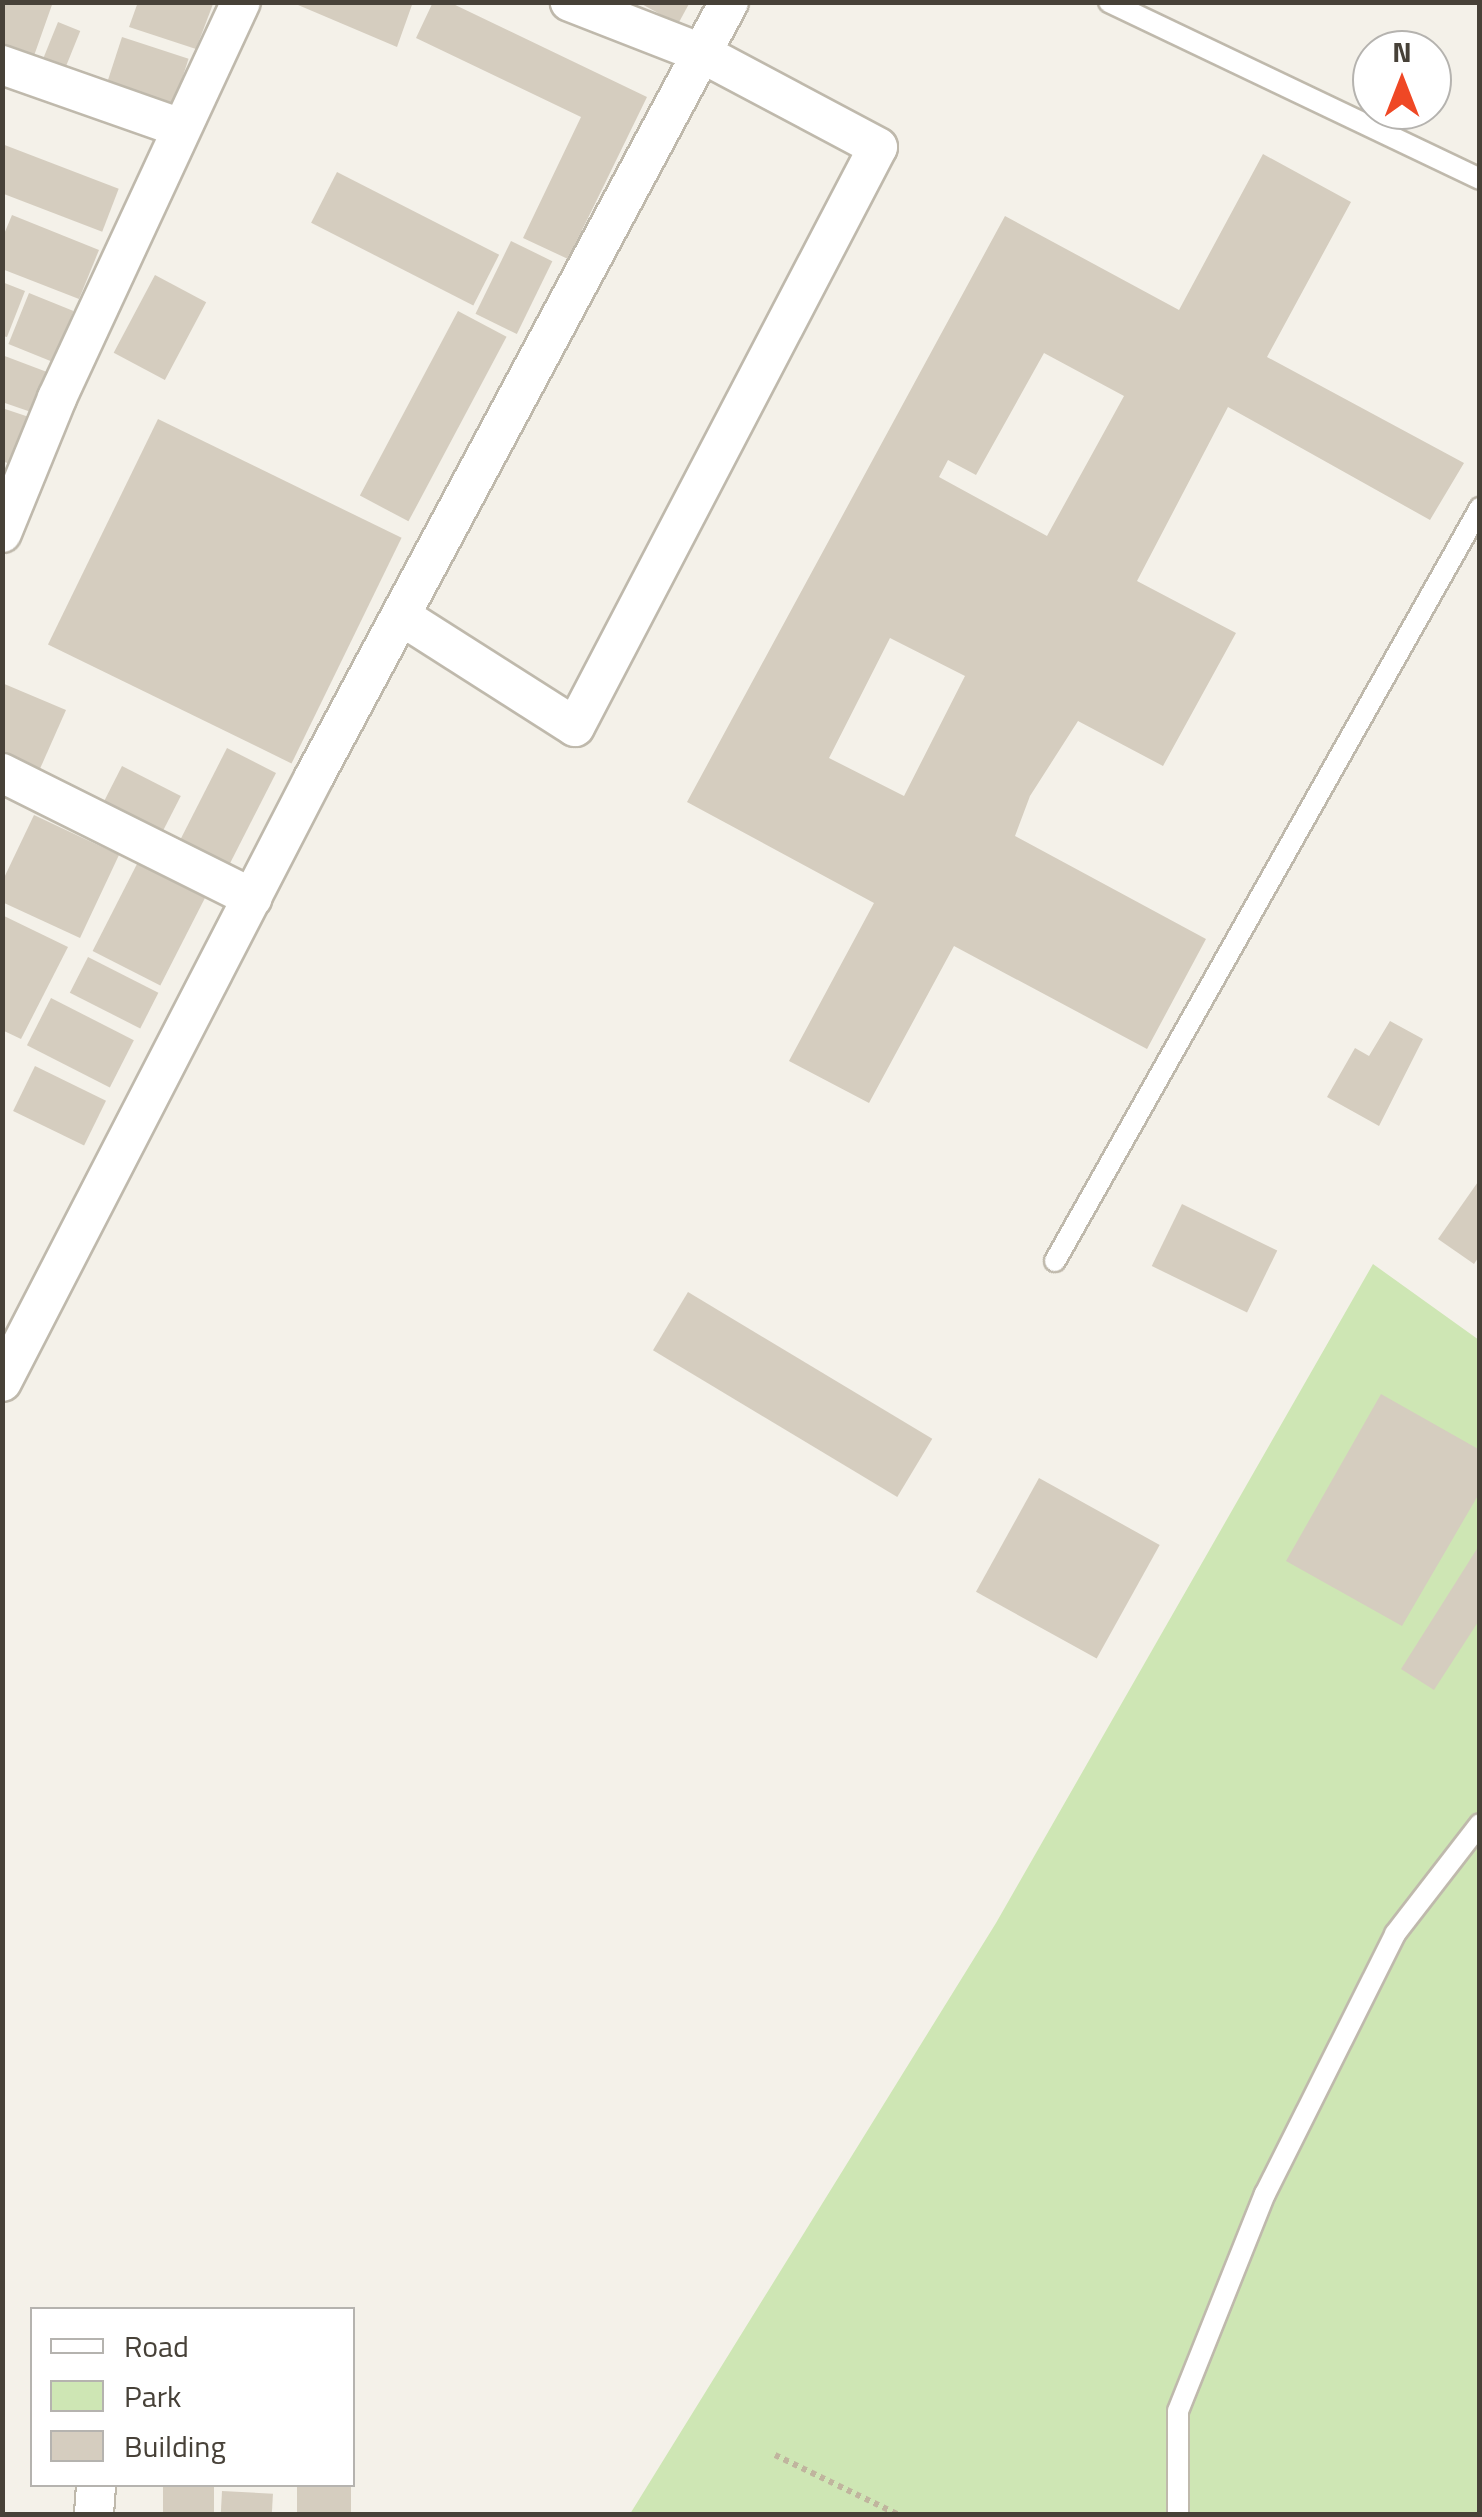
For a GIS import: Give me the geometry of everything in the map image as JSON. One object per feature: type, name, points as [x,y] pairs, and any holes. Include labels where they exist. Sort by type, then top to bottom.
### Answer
[{"type":"street","points":[[2,533],[13,471],[241,2]]},
{"type":"street","points":[[401,616],[575,727],[747,406],[878,147],[702,53],[570,2]]},
{"type":"street","points":[[5,1373],[401,616],[729,2]]},
{"type":"street","points":[[2,65],[181,128]]},
{"type":"street","points":[[2,773],[253,898]]},
{"type":"street","points":[[94,2514],[96,2487]]},
{"type":"lane","points":[[1109,2],[1480,179]]},
{"type":"lane","points":[[1055,1261],[1480,508]]},
{"type":"lane","points":[[1178,2514],[1178,2411],[1265,2194],[1394,1934],[1480,1824]]},
{"type":"path","points":[[775,2455],[897,2514]]},
{"type":"green space","points":[[1373,1264],[1479,1340],[1479,2514],[630,2514],[996,1923]]},
{"type":"building","points":[[2,2],[53,2],[30,67],[2,57]]},
{"type":"building","points":[[138,2],[213,4],[196,49],[129,27]]},
{"type":"building","points":[[291,2],[413,2],[397,47]]},
{"type":"building","points":[[433,2],[449,2],[647,97],[568,259],[523,238],[581,117],[416,38]]},
{"type":"building","points":[[638,2],[690,2],[678,24]]},
{"type":"building","points":[[58,22],[80,31],[59,84],[37,75]]},
{"type":"building","points":[[122,37],[189,59],[169,119],[102,98]]},
{"type":"building","points":[[2,144],[119,189],[102,232],[2,193]]},
{"type":"building","points":[[1263,154],[1351,202],[1267,357],[1464,463],[1430,520],[1228,407],[1137,581],[1236,633],[1163,766],[1078,721],[1030,796],[1015,836],[1206,939],[1147,1049],[954,946],[869,1103],[789,1061],[874,903],[687,802],[1005,216],[1179,310]],"holes":[[[1044,353],[1124,396],[1047,536],[939,477],[948,460],[976,475]],[[890,638],[965,676],[904,796],[829,758]]]},
{"type":"building","points":[[337,172],[499,255],[473,305],[311,223]]},
{"type":"building","points":[[12,215],[99,250],[79,299],[2,269],[2,239]]},
{"type":"building","points":[[511,241],[552,261],[517,334],[475,314]]},
{"type":"building","points":[[155,275],[206,302],[165,380],[114,353]]},
{"type":"building","points":[[2,282],[25,291],[7,337],[2,336]]},
{"type":"building","points":[[29,293],[74,311],[53,362],[8,344]]},
{"type":"building","points":[[458,311],[507,337],[408,521],[360,496]]},
{"type":"building","points":[[2,355],[47,372],[31,412],[2,402]]},
{"type":"building","points":[[2,408],[29,417],[10,464],[2,461]]},
{"type":"building","points":[[158,419],[402,538],[292,763],[48,645]]},
{"type":"building","points":[[2,683],[66,710],[39,771],[2,755]]},
{"type":"building","points":[[227,748],[276,773],[222,880],[173,855]]},
{"type":"building","points":[[122,766],[181,796],[163,832],[104,802]]},
{"type":"building","points":[[34,815],[119,855],[80,938],[2,902],[2,882]]},
{"type":"building","points":[[138,862],[206,897],[160,986],[93,951]]},
{"type":"building","points":[[2,915],[68,947],[21,1039],[2,1030]]},
{"type":"building","points":[[88,957],[158,993],[140,1029],[70,993]]},
{"type":"building","points":[[51,998],[134,1040],[110,1087],[27,1045]]},
{"type":"building","points":[[1390,1021],[1423,1039],[1379,1126],[1327,1097],[1355,1048],[1369,1056]]},
{"type":"building","points":[[35,1066],[106,1101],[84,1146],[13,1111]]},
{"type":"building","points":[[1480,1179],[1480,1255],[1474,1264],[1438,1239]]},
{"type":"building","points":[[1182,1204],[1277,1250],[1247,1312],[1152,1266]]},
{"type":"building","points":[[688,1292],[932,1439],[897,1497],[653,1350]]},
{"type":"building","points":[[1381,1394],[1480,1450],[1480,1492],[1402,1626],[1286,1561]]},
{"type":"building","points":[[1039,1478],[1160,1545],[1097,1659],[976,1592]]},
{"type":"building","points":[[1480,1544],[1480,1619],[1434,1690],[1401,1669]]},
{"type":"building","points":[[163,2487],[214,2487],[214,2514],[163,2514]]},
{"type":"building","points":[[297,2487],[351,2487],[351,2514],[297,2514]]},
{"type":"building","points":[[222,2491],[273,2494],[272,2514],[221,2514]]}]
